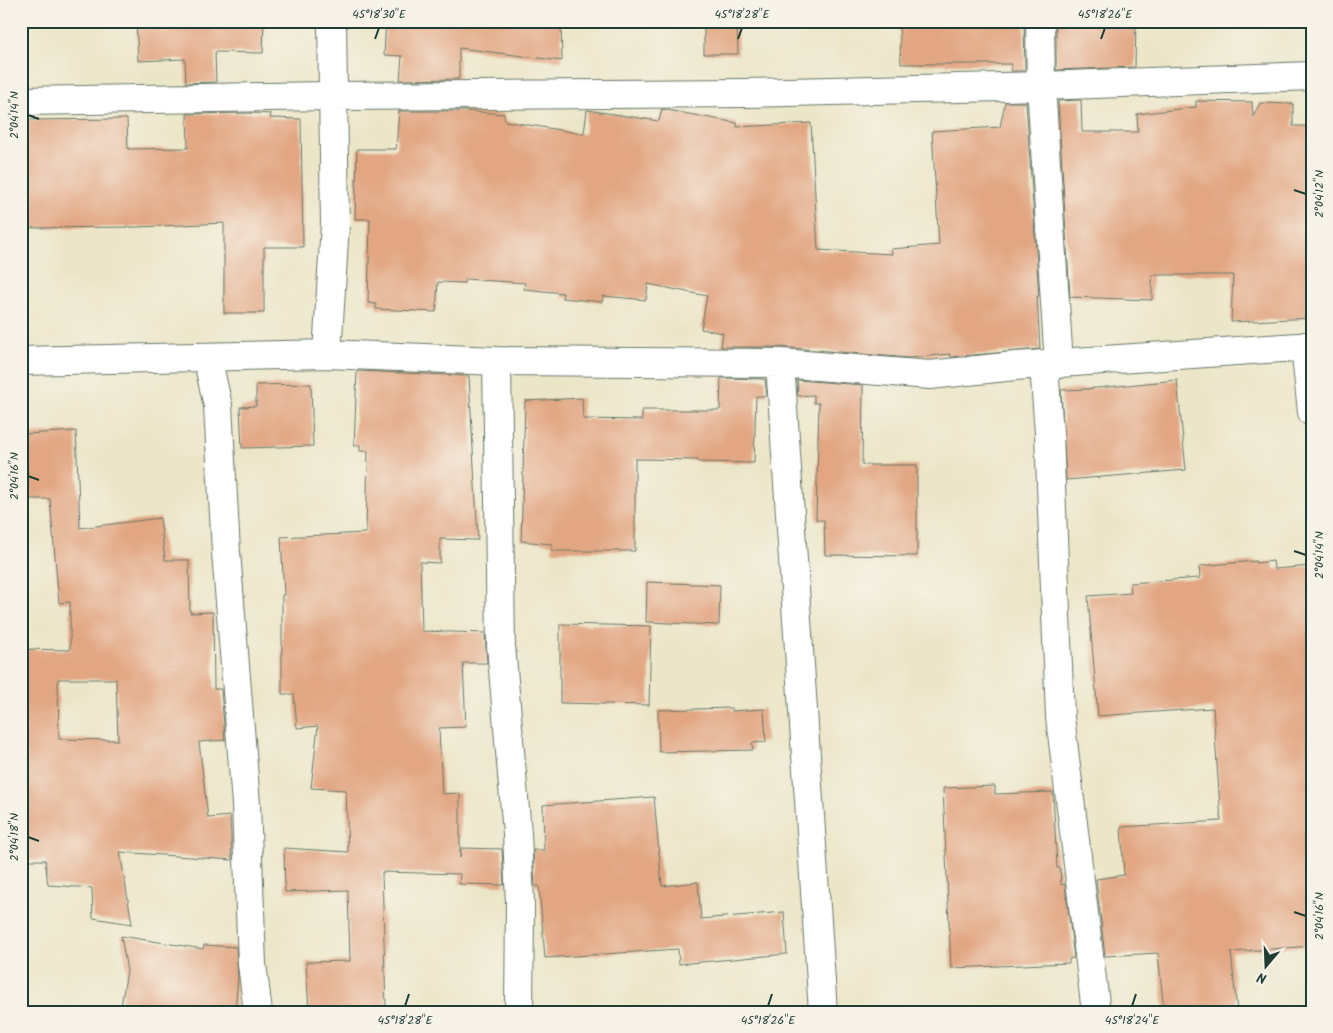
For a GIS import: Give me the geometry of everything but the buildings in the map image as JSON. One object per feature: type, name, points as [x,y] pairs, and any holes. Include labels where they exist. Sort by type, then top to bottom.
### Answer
[{"type":"street","points":[[327,354],[335,224],[332,21]]},
{"type":"street","points":[[1040,21],[1052,365],[1049,433],[1060,717],[1096,1012]]},
{"type":"street","points":[[21,101],[332,96],[746,93],[1041,86],[1312,76]]},
{"type":"street","points":[[21,361],[327,354],[497,361],[780,363],[930,375],[1015,366],[1052,365],[1308,346],[1312,412]]},
{"type":"street","points":[[207,358],[218,406],[226,552],[246,804],[252,964],[258,1012]]},
{"type":"street","points":[[497,361],[501,646],[517,832],[520,904],[519,1012]]},
{"type":"street","points":[[780,363],[823,1012]]}]
